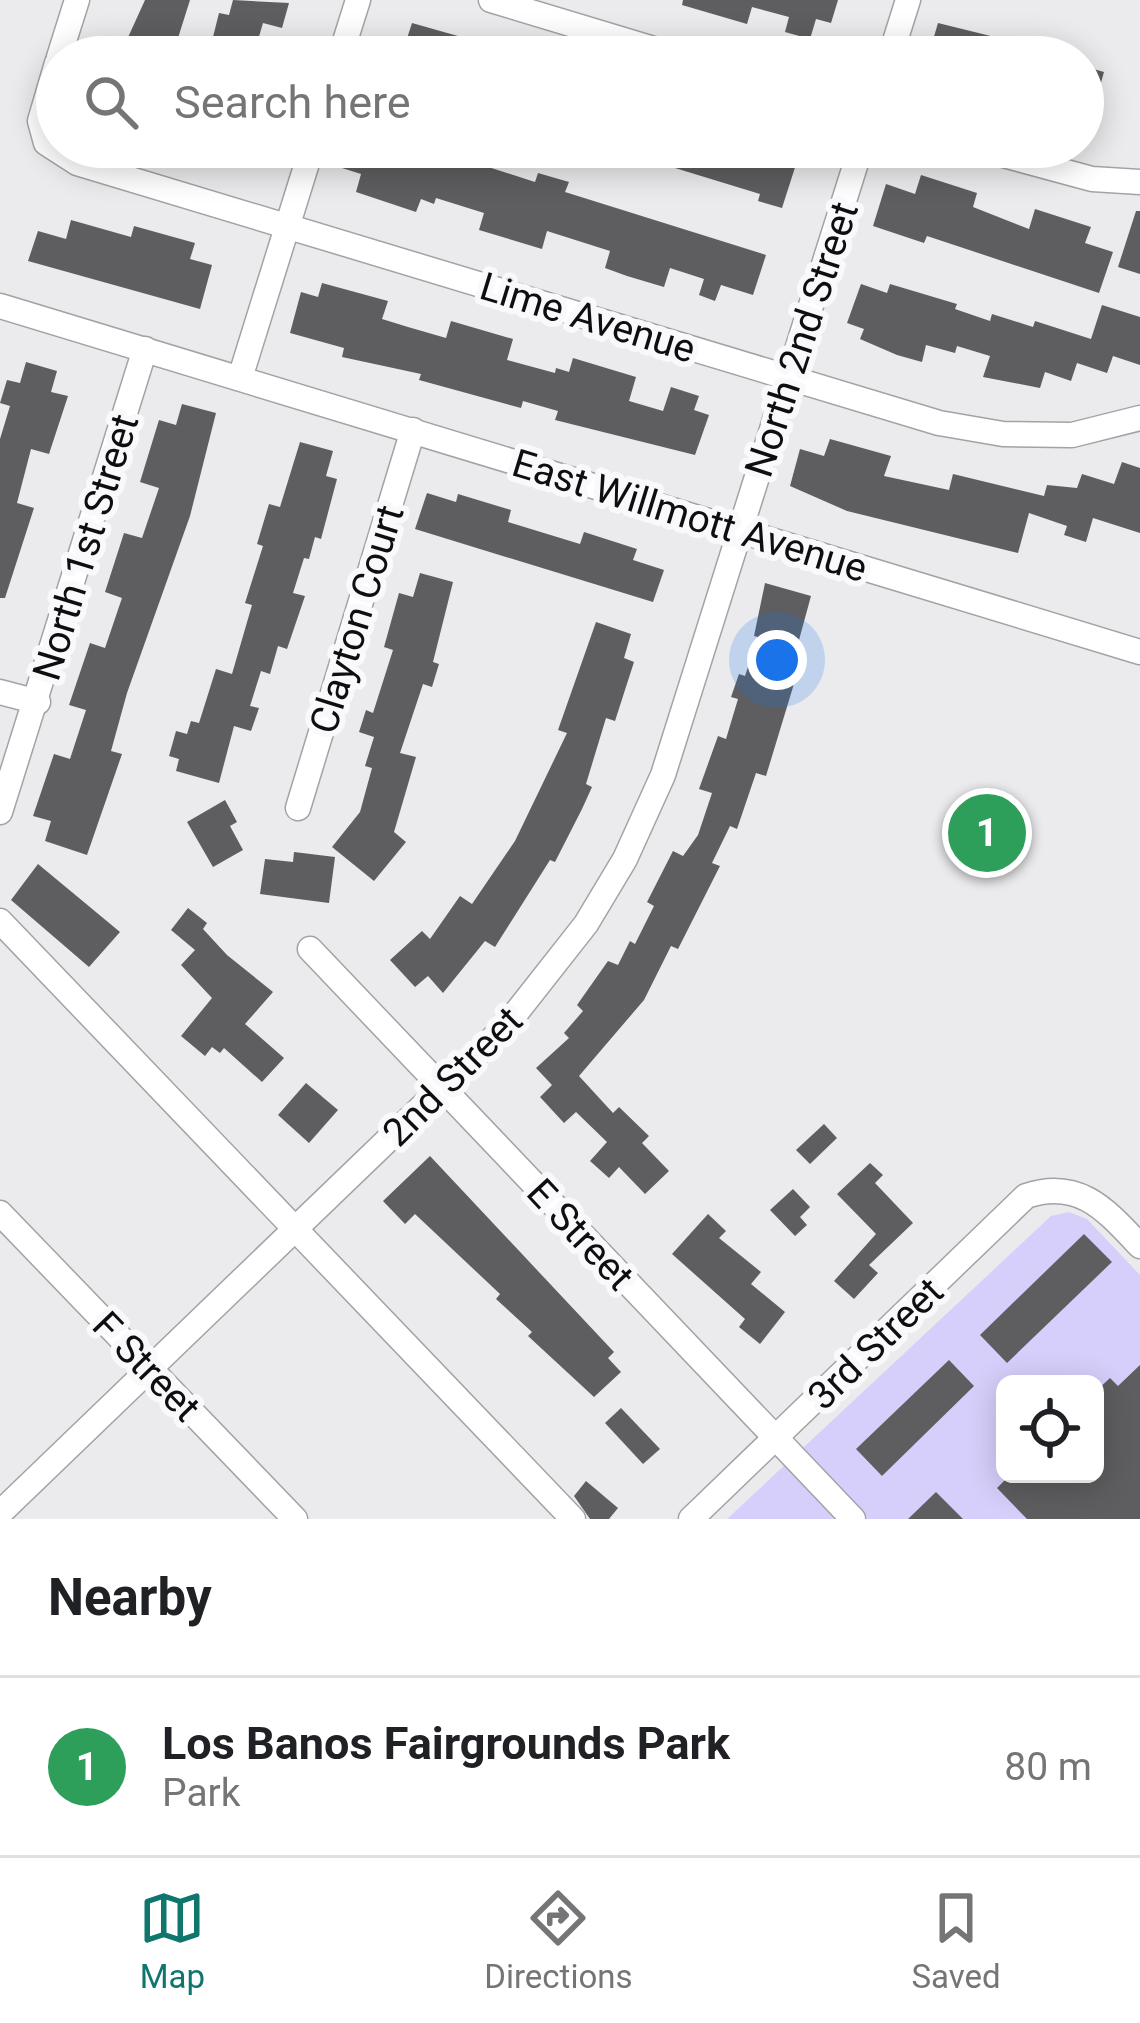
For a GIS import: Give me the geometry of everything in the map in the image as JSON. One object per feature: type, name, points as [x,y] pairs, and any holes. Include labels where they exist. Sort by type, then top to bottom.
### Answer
[{"type":"street","points":[[66,36],[77,0]]},
{"type":"street","points":[[347,36],[358,0]]},
{"type":"street","points":[[491,0],[610,36]]},
{"type":"street","points":[[897,36],[908,0]]},
{"type":"street","name":"Lime Avenue","points":[[93,168],[939,423],[1003,434],[1072,435],[1140,418]]},
{"type":"street","points":[[240,378],[305,168]]},
{"type":"street","name":"North 2nd Street","points":[[740,530],[854,168]]},
{"type":"street","points":[[1046,168],[1074,176],[1140,182]]},
{"type":"street","name":"East Willmott Avenue","points":[[0,306],[1140,652]]},
{"type":"street","name":"North 1st Street","points":[[0,812],[145,350]]},
{"type":"street","name":"Clayton Court","points":[[298,808],[413,430]]},
{"type":"street","name":"2nd Street","points":[[5,1510],[443,1088],[556,967],[625,859],[663,775],[740,530]]},
{"type":"street","points":[[0,692],[38,702]]},
{"type":"street","points":[[0,921],[573,1519]]},
{"type":"street","name":"E Street","points":[[310,949],[853,1519]]},
{"type":"street","name":"3rd Street","points":[[691,1519],[1026,1196],[1070,1190],[1107,1210],[1140,1246]]},
{"type":"street","name":"F Street","points":[[0,1213],[295,1519]]},
{"type":"shaded area","points":[[1069,1212],[1087,1219],[1140,1275],[1140,1519],[727,1519],[1051,1216]]},
{"type":"building","points":[[145,0],[190,0],[179,36],[129,36]]},
{"type":"building","points":[[233,0],[289,3],[282,28],[263,23],[259,36],[213,36],[219,13],[229,15]]},
{"type":"building","points":[[683,0],[838,0],[831,23],[816,19],[811,36],[785,32],[789,17],[752,7],[747,24],[682,5]]},
{"type":"building","points":[[412,23],[458,36],[408,36]]},
{"type":"building","points":[[938,23],[990,36],[934,36]]},
{"type":"building","points":[[342,168],[491,168],[535,182],[538,173],[569,182],[565,192],[766,255],[753,295],[721,285],[715,301],[699,295],[704,279],[670,268],[664,287],[605,268],[610,251],[547,231],[542,249],[479,230],[484,213],[436,198],[434,204],[421,199],[416,212],[356,192],[361,174]]},
{"type":"building","points":[[675,168],[795,168],[782,208],[758,201],[760,194]]},
{"type":"building","points":[[921,175],[977,193],[973,207],[1029,229],[1035,209],[1091,227],[1085,243],[1113,252],[1099,293],[927,236],[924,243],[873,226],[886,184],[915,194]]},
{"type":"building","points":[[1136,211],[1140,211],[1140,274],[1118,267]]},
{"type":"building","points":[[71,220],[131,237],[134,226],[195,243],[190,259],[212,265],[200,309],[28,261],[38,231],[66,239]]},
{"type":"building","points":[[322,283],[388,301],[382,319],[408,327],[446,338],[451,321],[513,339],[507,360],[555,373],[556,368],[569,372],[573,358],[636,377],[629,401],[663,411],[671,387],[699,396],[694,410],[709,415],[695,455],[555,420],[558,411],[523,401],[521,408],[419,380],[421,374],[342,357],[344,348],[290,333],[301,292],[318,297]]},
{"type":"building","points":[[861,284],[887,293],[890,284],[957,304],[955,309],[990,321],[992,314],[1033,327],[1035,321],[1091,339],[1102,305],[1140,317],[1140,365],[1113,356],[1107,373],[1077,363],[1071,381],[1045,372],[1040,388],[983,377],[990,356],[957,346],[955,353],[926,345],[922,362],[897,355],[860,339],[864,329],[847,323]]},
{"type":"building","points":[[26,362],[57,371],[51,392],[68,396],[49,454],[31,449],[17,503],[34,508],[5,598],[0,598],[0,439],[10,406],[0,403],[7,380],[20,383]]},
{"type":"building","points":[[182,404],[216,413],[190,516],[127,693],[111,751],[122,754],[87,855],[45,841],[51,821],[33,816],[54,754],[70,759],[86,710],[69,705],[90,643],[105,648],[122,598],[105,592],[124,533],[142,538],[159,488],[140,482],[159,420],[176,425]]},
{"type":"building","points":[[830,439],[891,456],[884,476],[949,490],[953,474],[1044,496],[1047,485],[1077,488],[1082,474],[1114,484],[1122,462],[1140,468],[1140,533],[1093,518],[1086,542],[1064,535],[1067,526],[1029,513],[1018,553],[847,511],[790,486],[800,449],[824,456]]},
{"type":"building","points":[[300,442],[333,451],[326,476],[337,479],[321,539],[315,537],[309,559],[304,558],[293,593],[305,596],[287,649],[278,646],[270,674],[261,671],[250,706],[259,708],[251,731],[234,726],[219,783],[176,771],[179,759],[169,756],[176,731],[187,734],[191,721],[199,723],[216,669],[232,674],[252,605],[245,603],[263,546],[257,544],[269,504],[280,507]]},
{"type":"building","points":[[427,493],[456,502],[458,494],[511,510],[508,522],[580,544],[584,532],[637,549],[633,560],[664,570],[653,602],[415,529]]},
{"type":"building","points":[[420,573],[453,582],[433,662],[439,664],[432,687],[423,684],[400,753],[416,757],[394,832],[406,842],[374,881],[332,847],[360,812],[372,768],[365,766],[374,737],[359,732],[366,710],[373,713],[393,650],[384,647],[399,593],[413,597]]},
{"type":"building","points":[[765,583],[811,596],[793,662],[800,664],[766,776],[756,773],[737,829],[730,826],[712,863],[720,866],[678,949],[671,946],[644,1000],[579,1076],[613,1113],[619,1107],[649,1136],[642,1143],[669,1171],[645,1194],[619,1167],[609,1178],[590,1161],[607,1142],[576,1112],[564,1123],[540,1097],[552,1085],[536,1068],[569,1038],[564,1033],[583,1011],[577,1005],[608,961],[618,965],[630,941],[635,944],[654,906],[647,902],[673,851],[683,856],[698,835],[712,793],[699,789],[718,736],[726,739],[738,699],[731,697],[739,674],[745,676],[758,637],[754,636]]},
{"type":"building","points":[[596,622],[631,634],[624,658],[634,662],[615,721],[606,718],[586,784],[592,787],[582,809],[555,862],[550,860],[495,947],[485,941],[443,993],[428,976],[415,987],[390,960],[422,931],[430,939],[460,896],[472,904],[515,841],[567,733],[558,730]]},
{"type":"building","points":[[225,800],[237,822],[230,826],[243,850],[213,867],[187,822]]},
{"type":"building","points":[[294,852],[335,857],[329,903],[260,894],[265,859],[293,862]]},
{"type":"building","points":[[38,864],[120,932],[89,967],[11,900]]},
{"type":"building","points":[[188,908],[207,923],[203,929],[227,955],[273,992],[245,1024],[284,1058],[262,1082],[224,1048],[220,1053],[212,1047],[205,1056],[181,1036],[212,998],[181,965],[195,950],[171,930]]},
{"type":"building","points":[[306,1083],[338,1110],[309,1143],[278,1115]]},
{"type":"building","points":[[824,1124],[837,1138],[810,1164],[796,1150]]},
{"type":"building","points":[[430,1156],[614,1352],[608,1358],[621,1372],[594,1397],[528,1336],[532,1332],[496,1299],[500,1294],[415,1214],[405,1224],[383,1201]]},
{"type":"building","points":[[870,1163],[883,1175],[875,1183],[913,1223],[869,1265],[878,1273],[854,1299],[834,1281],[876,1234],[837,1194]]},
{"type":"building","points":[[793,1189],[810,1207],[800,1217],[807,1225],[795,1236],[770,1210]]},
{"type":"building","points":[[708,1214],[726,1231],[719,1238],[761,1272],[751,1284],[785,1312],[760,1344],[739,1327],[745,1319],[672,1254]]},
{"type":"building","points":[[1084,1234],[1112,1262],[1007,1363],[980,1335]]},
{"type":"building","points":[[949,1360],[974,1386],[882,1476],[856,1449]]},
{"type":"building","points":[[1140,1365],[1140,1519],[1027,1519],[997,1488],[1002,1483],[1104,1483],[1104,1384],[1110,1378],[1118,1386]]},
{"type":"building","points":[[621,1408],[660,1449],[643,1464],[605,1423]]},
{"type":"building","points":[[586,1481],[618,1508],[609,1519],[590,1519],[574,1496]]},
{"type":"building","points":[[936,1492],[963,1519],[908,1519]]},
{"type":"place","name":"Los Banos Fairgrounds Park","points":[[987,833]]}]
